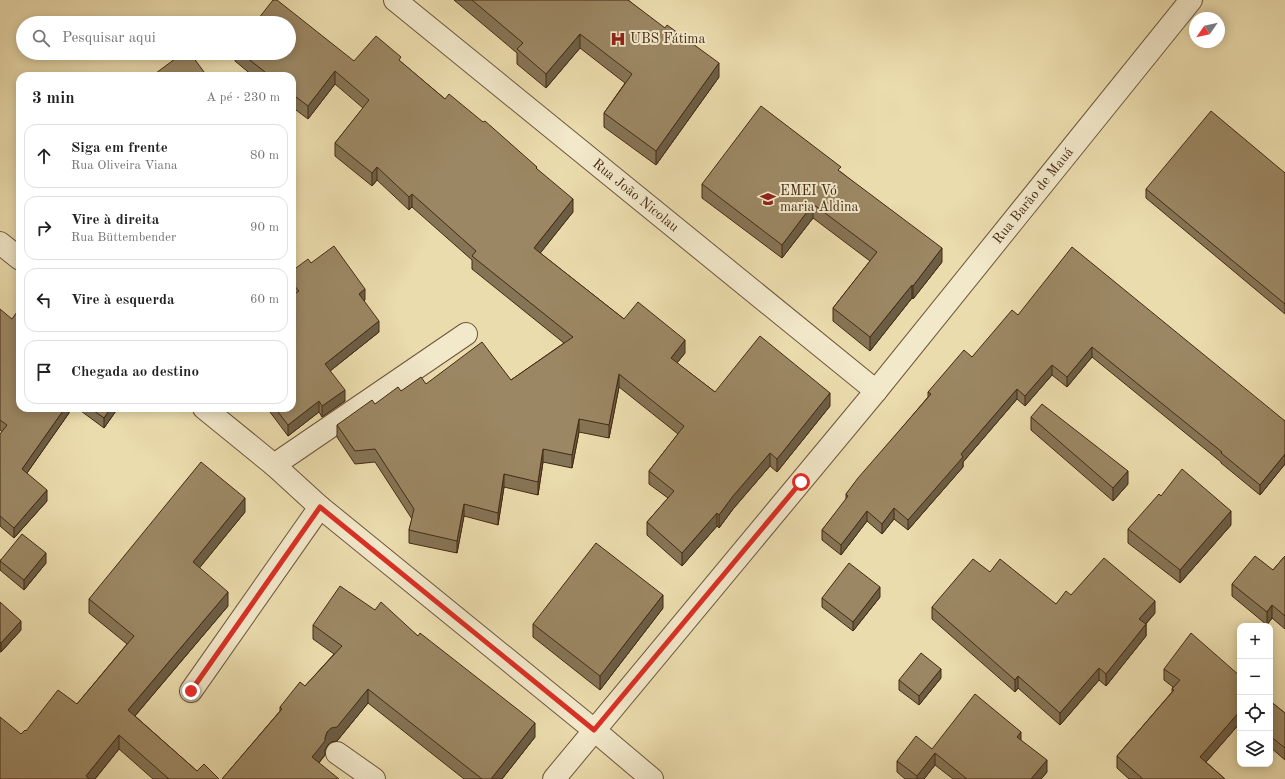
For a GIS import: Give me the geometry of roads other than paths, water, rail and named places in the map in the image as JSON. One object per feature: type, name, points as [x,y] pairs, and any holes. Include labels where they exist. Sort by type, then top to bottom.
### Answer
[{"type":"street","name":"Rua João Nicolau","points":[[395,0],[876,391]]},
{"type":"street","name":"Rua Barão de Mauá","points":[[554,779],[876,391],[1191,0]]},
{"type":"street","points":[[0,243],[16,256]]},
{"type":"street","points":[[274,465],[466,334]]},
{"type":"street","points":[[209,412],[274,465],[320,507],[652,779]]},
{"type":"street","points":[[191,691],[320,507]]},
{"type":"street","points":[[337,753],[374,779]]},
{"type":"place","name":"UBS Fátima","points":[[618,39]]},
{"type":"place","name":"EMEI Vó maria Aldina","points":[[768,199]]}]
